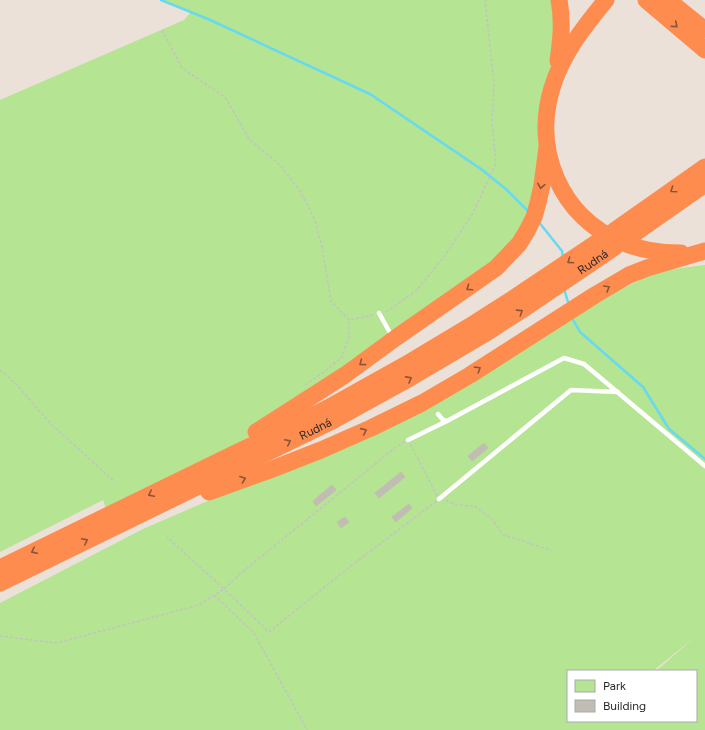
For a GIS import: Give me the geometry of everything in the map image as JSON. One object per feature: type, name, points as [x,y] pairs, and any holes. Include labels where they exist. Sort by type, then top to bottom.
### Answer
[{"type":"highway","points":[[186,476],[192,467],[245,439],[345,375],[496,268],[519,244],[534,217],[540,191],[547,147],[546,118],[556,75],[561,39],[562,23],[559,0]]},
{"type":"highway","points":[[646,0],[705,50]]},
{"type":"highway","points":[[668,0],[705,30]]},
{"type":"highway","points":[[556,75],[571,46],[601,6]]},
{"type":"highway","points":[[547,147],[557,180],[577,210],[591,224],[610,236],[632,246],[655,251],[681,253],[705,251]]},
{"type":"highway","name":"Rudná","points":[[0,583],[332,421],[410,378],[525,308],[705,167]]},
{"type":"highway","name":"Rudná","points":[[0,568],[328,408],[406,365],[517,296],[705,184]]},
{"type":"highway","points":[[102,533],[270,470],[371,428],[422,403],[463,379],[595,295],[629,276],[647,268],[705,251]]},
{"type":"lane","points":[[380,313],[389,331]]},
{"type":"lane","points":[[408,440],[447,421],[564,358],[584,364],[705,466]]},
{"type":"lane","points":[[439,499],[570,390],[619,392]]},
{"type":"lane","points":[[438,414],[447,421]]},
{"type":"path","points":[[349,320],[385,312],[416,291],[444,257],[473,213],[496,163],[492,122],[494,83],[485,0]]},
{"type":"path","points":[[162,30],[182,68],[225,97],[249,139],[281,166],[300,191],[315,220],[322,248],[331,301],[349,320],[349,336],[342,357],[304,386]]},
{"type":"path","points":[[0,370],[15,383],[52,424],[115,482]]},
{"type":"path","points":[[0,636],[58,643],[199,605],[224,589],[241,573],[396,446],[408,440],[439,499],[353,564],[269,632],[224,589],[167,537]]},
{"type":"path","points":[[445,499],[448,502],[457,505],[474,506],[490,517],[504,534],[551,550]]},
{"type":"path","points":[[214,596],[254,633],[307,730]]},
{"type":"green space","points":[[161,0],[559,0],[547,147],[519,244],[271,423],[245,439],[108,515],[103,500],[0,552],[0,100],[184,20],[191,12]]},
{"type":"green space","points":[[705,265],[705,730],[0,730],[0,603],[143,529],[434,403],[587,307],[657,271]]},
{"type":"building","points":[[484,443],[488,448],[472,461],[468,456]]},
{"type":"building","points":[[401,472],[405,477],[379,498],[375,493]]},
{"type":"building","points":[[332,485],[336,490],[316,506],[313,501]]},
{"type":"building","points":[[409,504],[412,508],[396,522],[392,517]]},
{"type":"building","points":[[345,517],[349,522],[341,528],[337,522]]},
{"type":"waterway","points":[[161,0],[208,19],[370,94],[481,169],[507,190],[529,212]]},
{"type":"waterway","points":[[538,221],[562,251],[563,258]]},
{"type":"waterway","points":[[564,289],[569,305]]},
{"type":"waterway","points":[[572,318],[580,332],[643,387],[669,429],[705,459]]}]
